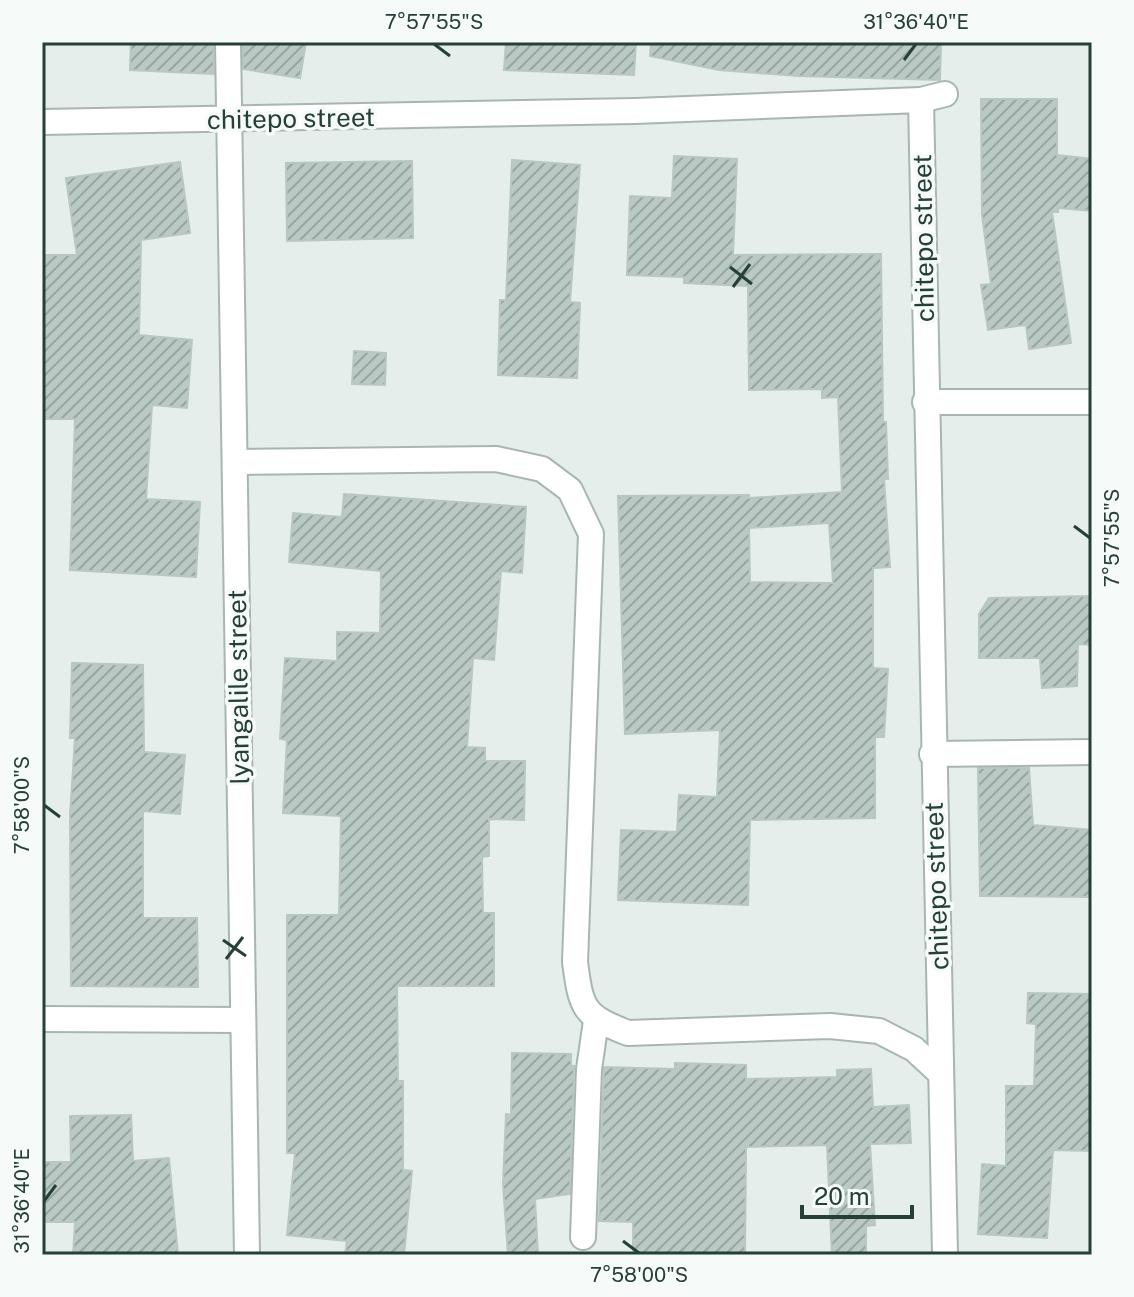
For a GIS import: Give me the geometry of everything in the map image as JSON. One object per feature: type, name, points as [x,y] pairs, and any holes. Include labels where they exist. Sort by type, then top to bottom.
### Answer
[{"type":"street","name":"lyangalile street","points":[[228,42],[247,1255]]},
{"type":"street","points":[[921,100],[945,94]]},
{"type":"street","name":"chitepo street","points":[[42,122],[635,111],[921,100],[932,754],[945,1255]]},
{"type":"street","points":[[925,402],[1092,402]]},
{"type":"street","points":[[235,462],[496,459],[542,469],[570,490],[591,534],[575,962],[581,1003],[596,1021],[628,1033],[830,1026],[879,1031],[914,1049],[941,1074]]},
{"type":"street","points":[[932,754],[1092,752]]},
{"type":"street","points":[[42,1019],[242,1020]]},
{"type":"street","points":[[583,1237],[589,1069],[596,1021]]},
{"type":"building","points":[[131,42],[213,42],[214,74],[130,70]]},
{"type":"building","points":[[243,42],[306,42],[300,78],[243,69]]},
{"type":"building","points":[[506,42],[636,42],[634,75],[504,70]]},
{"type":"building","points":[[651,42],[941,42],[940,80],[719,70],[650,56]]},
{"type":"building","points":[[981,99],[1057,99],[1057,155],[1092,159],[1092,211],[1058,208],[1058,212],[1052,212],[1071,343],[1029,349],[1026,325],[988,330],[981,285],[991,284],[982,215]]},
{"type":"building","points":[[674,156],[737,159],[733,255],[881,254],[883,422],[886,422],[888,479],[884,479],[890,567],[873,568],[873,668],[888,669],[884,737],[875,737],[875,818],[750,820],[748,905],[618,900],[621,830],[677,832],[679,795],[717,797],[720,730],[625,734],[618,496],[749,495],[749,498],[842,492],[838,397],[822,398],[822,389],[749,390],[748,286],[684,283],[684,277],[627,275],[630,196],[672,198]],"holes":[[[829,523],[833,583],[750,582],[749,528]]]},
{"type":"building","points":[[512,160],[580,165],[570,302],[580,303],[577,378],[498,375],[500,300],[506,300]]},
{"type":"building","points":[[412,161],[413,238],[287,241],[286,163]]},
{"type":"building","points":[[180,162],[190,233],[141,240],[139,335],[192,340],[187,408],[152,405],[146,499],[200,502],[196,577],[70,570],[75,419],[42,419],[42,255],[77,255],[66,178]]},
{"type":"building","points":[[354,351],[386,353],[385,385],[352,384]]},
{"type":"building","points":[[344,494],[526,507],[522,573],[501,571],[494,660],[473,658],[467,747],[485,748],[485,761],[525,761],[524,820],[489,819],[489,856],[482,857],[483,913],[494,913],[494,986],[397,986],[398,1081],[403,1081],[403,1170],[412,1171],[404,1255],[345,1255],[347,1241],[287,1235],[295,1153],[287,1153],[287,915],[339,915],[341,816],[283,813],[287,740],[280,739],[285,658],[337,661],[337,632],[380,633],[381,571],[289,562],[293,513],[342,517]]},
{"type":"building","points":[[1092,596],[1092,645],[1078,644],[1077,686],[1042,688],[1040,658],[979,658],[979,614],[989,598]]},
{"type":"building","points":[[72,663],[143,665],[144,752],[185,755],[180,814],[143,811],[143,918],[197,918],[198,987],[71,986],[70,815],[75,738],[70,738]]},
{"type":"building","points":[[978,768],[1029,768],[1033,825],[1092,830],[1092,897],[980,896]]},
{"type":"building","points":[[1028,993],[1092,994],[1092,1151],[1053,1150],[1047,1238],[978,1234],[982,1164],[1006,1166],[1006,1086],[1034,1086],[1036,1024],[1027,1023]]},
{"type":"building","points":[[512,1053],[571,1054],[571,1066],[574,1066],[570,1194],[535,1199],[538,1255],[508,1255],[503,1184],[506,1114],[511,1115]]},
{"type":"building","points":[[675,1063],[746,1065],[746,1079],[837,1077],[837,1070],[871,1069],[873,1107],[909,1105],[911,1143],[870,1144],[875,1225],[866,1226],[866,1255],[832,1255],[827,1145],[746,1147],[745,1255],[633,1255],[633,1222],[599,1221],[604,1067],[675,1069]]},
{"type":"building","points":[[131,1115],[133,1161],[169,1158],[178,1255],[73,1255],[75,1222],[42,1222],[42,1162],[71,1162],[70,1116]]}]
